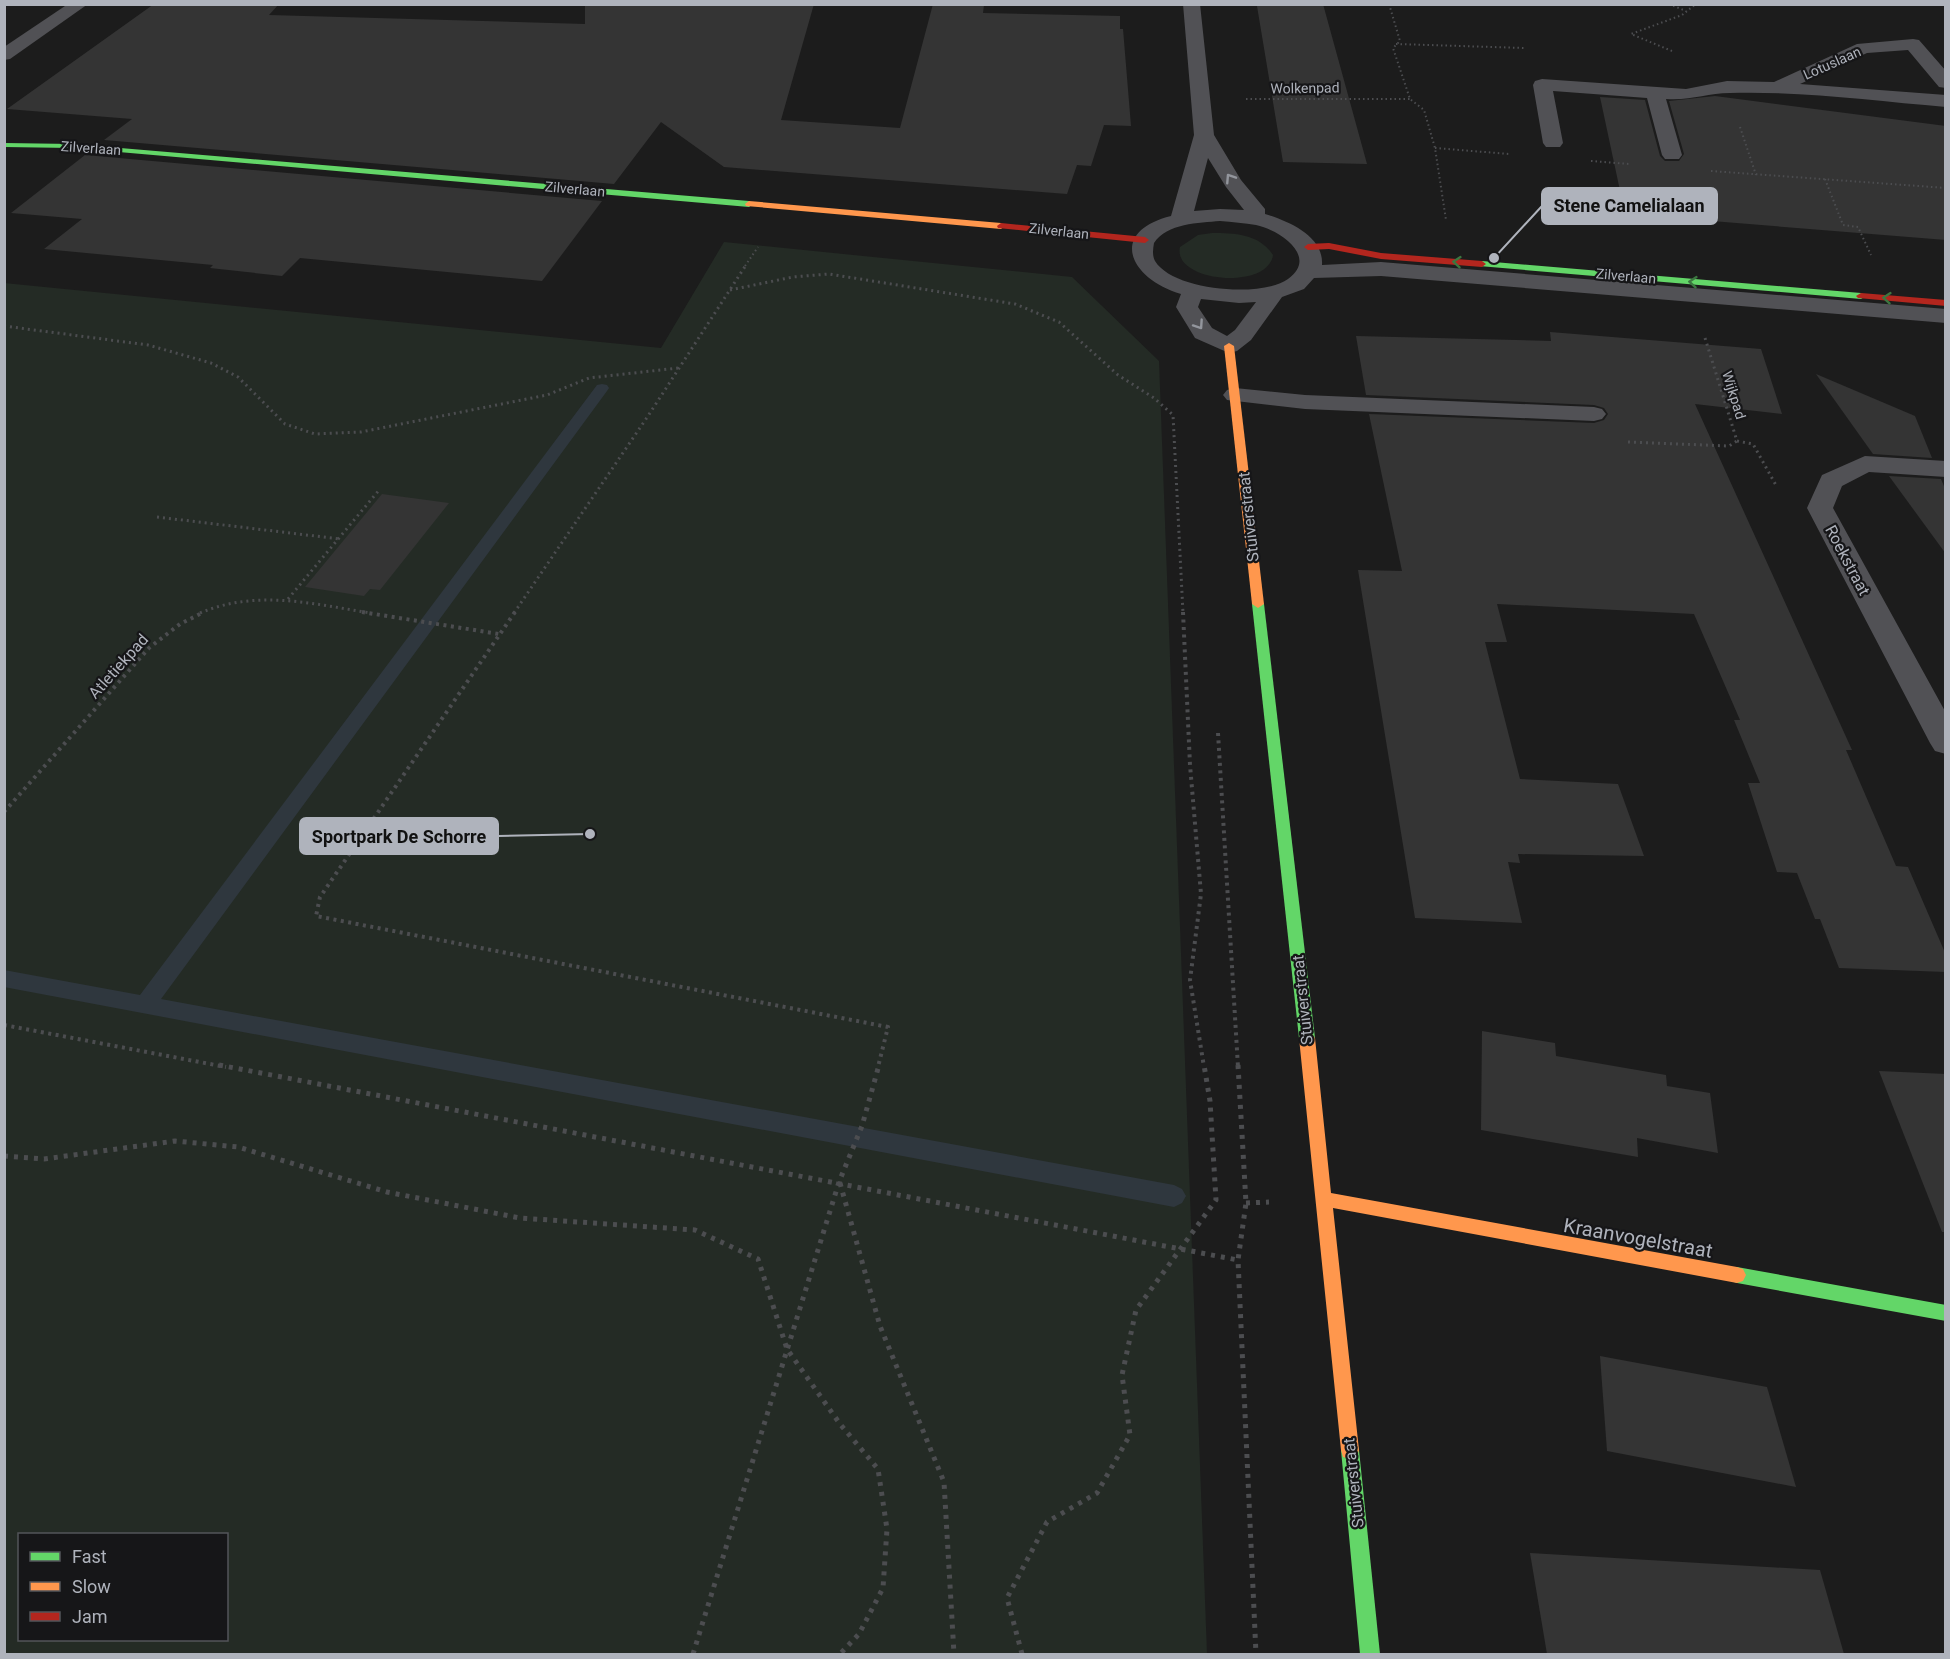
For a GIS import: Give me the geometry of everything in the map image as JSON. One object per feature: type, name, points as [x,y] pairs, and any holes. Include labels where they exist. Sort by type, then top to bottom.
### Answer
[{"type":"street","points":[[4,56],[80,4]]},
{"type":"street","points":[[1181,219],[1204,135],[1191,4]]},
{"type":"street","name":"Lotuslaan","points":[[1776,88],[1863,48],[1913,44],[1946,82]]},
{"type":"street","name":"Lotuslaan","points":[[1553,142],[1542,85],[1686,95],[1727,87],[1776,88],[1946,101]]},
{"type":"street","points":[[1655,93],[1672,155]]},
{"type":"street","points":[[1204,135],[1233,183],[1255,209],[1254,219]]},
{"type":"street","name":"Zilverlaan","points":[[4,145],[73,146],[1011,226],[1145,240]]},
{"type":"street","points":[[1220,215],[1254,219],[1265,221],[1292,234],[1308,247],[1312,258],[1308,272],[1293,285],[1275,292],[1252,296],[1226,296],[1193,291],[1164,280],[1152,271],[1144,260],[1142,250],[1145,240],[1153,232],[1181,219],[1220,215]]},
{"type":"street","name":"Zilverlaan","points":[[1308,247],[1329,246],[1381,256],[1946,303]]},
{"type":"street","name":"Zilverlaan","points":[[1308,272],[1381,269],[1946,316]]},
{"type":"street","points":[[1193,291],[1187,307],[1203,333],[1229,346],[1244,335],[1275,292]]},
{"type":"street","name":"Stuiverstraat","points":[[1229,346],[1325,1200],[1370,1654]]},
{"type":"street","name":"Roekstraat","points":[[1946,469],[1865,464],[1831,481],[1820,508],[1946,743]]},
{"type":"street","name":"Kraanvogelstraat","points":[[1325,1200],[1946,1313]]},
{"type":"lane","points":[[1235,395],[1305,402],[1594,414]]},
{"type":"path","points":[[1389,4],[1400,40],[1393,48],[1410,99],[1424,110],[1435,148],[1447,225]]},
{"type":"path","points":[[1669,4],[1686,11]]},
{"type":"path","points":[[1678,53],[1630,34],[1682,15],[1696,4]]},
{"type":"path","name":"Wolkenpad","points":[[1200,98],[1320,101],[1341,98],[1410,99]]},
{"type":"path","points":[[1825,179],[1843,225],[1858,227],[1873,259]]},
{"type":"path","points":[[693,1654],[839,1182],[848,1166],[869,1101],[888,1027],[316,915],[320,897],[679,368],[760,243]]},
{"type":"path","points":[[730,290],[778,280],[828,274],[914,288],[951,291],[1018,304],[1051,317],[1120,376],[1165,404],[1173,415],[1190,765],[1201,894],[1190,980],[1210,1101],[1216,1200],[1136,1310],[1122,1375],[1130,1435],[1097,1493],[1047,1522],[1006,1598],[1022,1654]]},
{"type":"path","points":[[4,326],[148,345],[211,363],[238,377],[285,424],[315,434],[361,432],[503,405],[547,394],[589,378],[679,368]]},
{"type":"path","name":"Wijkpad","points":[[1702,328],[1737,441],[1753,444],[1779,489],[1820,508]]},
{"type":"path","points":[[286,599],[340,539],[380,489]]},
{"type":"path","points":[[157,517],[340,539]]},
{"type":"path","name":"Atletiekpad","points":[[4,812],[149,648],[171,627],[198,613],[226,603],[257,598],[286,599],[499,634]]},
{"type":"path","points":[[1218,725],[1246,1203],[1238,1260],[1256,1654]]},
{"type":"path","points":[[4,1025],[839,1182],[1238,1260]]},
{"type":"path","points":[[4,1156],[44,1158],[175,1142],[238,1147],[387,1192],[520,1218],[695,1230],[758,1259],[787,1349],[840,1424],[878,1469],[887,1529],[883,1588],[859,1634],[840,1654]]},
{"type":"path","points":[[839,1182],[880,1326],[944,1482],[954,1654]]},
{"type":"shaded area","points":[[1212,233],[1246,236],[1261,243],[1273,255],[1267,266],[1255,274],[1239,278],[1222,278],[1190,268],[1181,259],[1180,247],[1198,235]]},
{"type":"shaded area","points":[[724,242],[1072,277],[1159,361],[1207,1654],[5,1654],[4,283],[661,348]]},
{"type":"building","points":[[154,4],[279,4],[269,15],[585,24],[585,4],[814,4],[781,120],[900,128],[933,4],[984,5],[983,13],[1120,16],[1131,126],[1104,125],[1091,166],[1077,165],[1067,194],[724,167],[661,122],[614,184],[104,140],[132,119],[7,109]]},
{"type":"building","points":[[1275,4],[1323,4],[1367,164],[1283,162],[1257,6],[1275,6]]},
{"type":"building","points":[[1715,96],[1946,126],[1946,240],[1625,214],[1600,97],[1645,100],[1660,156],[1665,161],[1679,161],[1684,154],[1669,101]]},
{"type":"building","points":[[85,155],[602,201],[542,281],[300,258],[282,276],[210,268],[213,265],[44,249],[82,219],[11,213]]},
{"type":"building","points":[[1550,332],[1761,349],[1782,414],[1695,404],[1852,750],[1846,750],[1896,866],[1908,867],[1946,955],[1946,972],[1839,968],[1820,919],[1815,919],[1797,873],[1777,872],[1748,783],[1760,783],[1734,720],[1740,720],[1694,614],[1497,604],[1507,642],[1485,642],[1520,779],[1618,784],[1644,856],[1518,854],[1520,863],[1508,862],[1522,923],[1415,918],[1358,570],[1402,571],[1369,414],[1594,423],[1604,420],[1608,414],[1604,408],[1594,405],[1366,395],[1356,336],[1551,341]]},
{"type":"building","points":[[1816,374],[1915,416],[1932,458],[1873,454]]},
{"type":"building","points":[[1889,476],[1941,479],[1946,491],[1946,554]]},
{"type":"building","points":[[382,494],[449,503],[380,590],[370,589],[364,596],[305,587]]},
{"type":"building","points":[[1482,1031],[1555,1043],[1556,1056],[1666,1075],[1667,1086],[1710,1093],[1718,1153],[1637,1138],[1638,1157],[1481,1130]]},
{"type":"building","points":[[1879,1071],[1946,1074],[1946,1232],[1942,1232]]},
{"type":"building","points":[[1600,1356],[1767,1387],[1796,1487],[1607,1451]]},
{"type":"building","points":[[1530,1553],[1820,1570],[1844,1654],[1547,1654]]},
{"type":"waterway","points":[[145,1004],[602,388]]},
{"type":"waterway","points":[[4,978],[145,1004]]},
{"type":"waterway","points":[[145,1004],[1174,1196]]},
{"type":"traffic: fast","points":[[4,145],[73,146],[749,204]]},
{"type":"traffic: fast","points":[[1482,264],[1861,296]]},
{"type":"traffic: fast","points":[[1258,604],[1307,1038]]},
{"type":"traffic: fast","points":[[1737,1275],[1946,1313]]},
{"type":"traffic: fast","points":[[1350,1450],[1370,1654]]},
{"type":"traffic: slow","points":[[749,204],[1001,226]]},
{"type":"traffic: slow","points":[[1229,346],[1258,604]]},
{"type":"traffic: slow","points":[[1307,1038],[1350,1450]]},
{"type":"traffic: slow","points":[[1325,1199],[1737,1275]]},
{"type":"traffic: jam","points":[[1001,226],[1145,240]]},
{"type":"traffic: jam","points":[[1308,247],[1329,246],[1381,256],[1482,264]]},
{"type":"traffic: jam","points":[[1861,296],[1946,303]]},
{"type":"place","name":"Stene Camelialaan","points":[[1494,258]]},
{"type":"place","name":"Sportpark De Schorre","points":[[590,834]]}]
